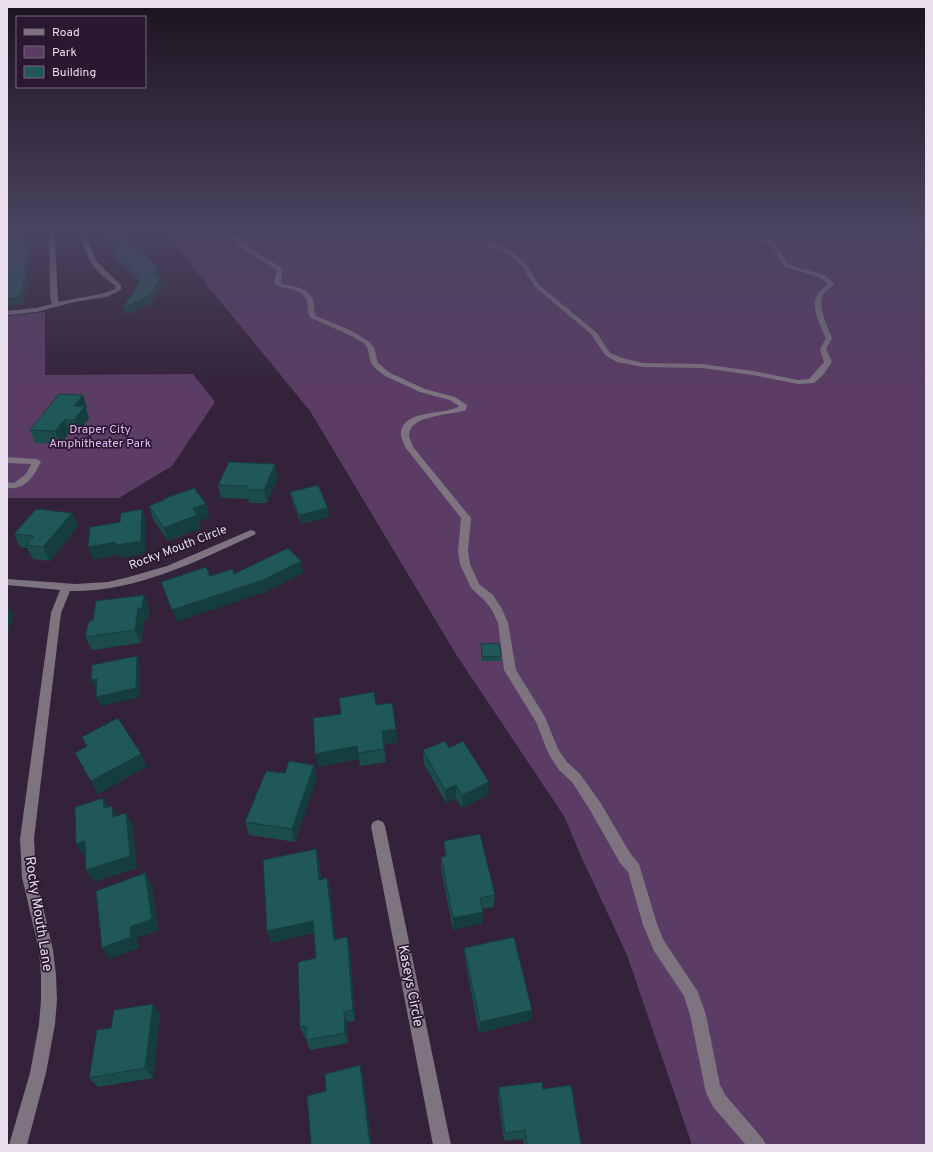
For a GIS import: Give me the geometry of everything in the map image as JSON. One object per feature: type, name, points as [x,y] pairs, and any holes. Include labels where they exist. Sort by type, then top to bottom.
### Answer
[{"type":"street","points":[[53,283],[53,297],[55,304]]},
{"type":"street","points":[[7,313],[36,310],[82,298],[110,294],[119,288],[114,283]]},
{"type":"street","points":[[277,283],[278,285],[300,290],[308,295],[313,317],[338,327],[366,342],[373,351],[374,362],[380,370],[422,391],[450,398],[463,404],[463,408],[458,411],[423,416],[408,427],[405,439],[409,447],[466,518],[463,551],[465,564],[476,586],[493,604],[503,623],[510,670],[514,680],[541,720],[553,751],[591,800],[625,858],[634,869],[650,925],[659,946],[690,992],[698,1015],[712,1087],[720,1102],[757,1145]]},
{"type":"street","points":[[535,283],[589,328],[609,356],[643,365],[702,366],[754,373],[788,382],[811,381],[820,373],[828,362],[828,358],[823,349],[829,338],[817,305],[821,293],[829,288],[831,284],[830,283]]},
{"type":"street","points":[[7,460],[37,462],[29,476],[16,486],[7,485]]},
{"type":"street","name":"Rocky Mouth Circle","points":[[7,582],[66,588],[109,585],[148,576],[251,533]]},
{"type":"street","name":"Rocky Mouth Lane","points":[[18,1145],[34,1094],[46,1037],[50,991],[46,950],[28,867],[27,839],[56,613],[66,588]]},
{"type":"street","name":"Kaseys Circle","points":[[378,826],[442,1145]]},
{"type":"green space","points":[[205,283],[926,283],[926,1145],[692,1145],[627,955],[564,816],[457,656],[310,411]]},
{"type":"green space","name":"Draper City Amphitheater Park","points":[[45,312],[45,375],[193,374],[215,402],[172,466],[119,498],[7,498],[7,316]]},
{"type":"building","points":[[7,283],[24,283],[19,297],[7,299]]},
{"type":"building","points":[[139,283],[157,283],[150,295],[123,308]]},
{"type":"building","points":[[59,394],[83,395],[74,406],[85,406],[74,420],[64,420],[55,431],[30,430]]},
{"type":"building","points":[[229,462],[275,464],[264,490],[246,490],[247,486],[218,485]]},
{"type":"building","points":[[318,485],[328,508],[299,515],[290,492]]},
{"type":"building","points":[[194,488],[206,504],[193,508],[197,515],[164,528],[149,506],[164,500],[163,499]]},
{"type":"building","points":[[36,509],[72,513],[43,547],[26,545],[34,536],[14,534]]},
{"type":"building","points":[[142,509],[141,541],[116,545],[116,542],[88,547],[90,527],[120,522],[121,513]]},
{"type":"building","points":[[288,548],[301,561],[263,580],[172,610],[161,582],[206,567],[210,576],[232,569],[234,574]]},
{"type":"building","points":[[144,595],[142,608],[138,608],[135,630],[85,637],[89,621],[93,620],[96,601]]},
{"type":"building","points":[[499,643],[501,656],[482,657],[481,644]]},
{"type":"building","points":[[137,656],[136,688],[96,697],[97,679],[91,680],[92,665]]},
{"type":"building","points":[[374,692],[376,705],[392,703],[396,729],[382,731],[384,749],[358,753],[357,746],[315,754],[313,718],[341,714],[339,698]]},
{"type":"building","points":[[118,718],[141,754],[91,781],[75,753],[87,746],[82,737]]},
{"type":"building","points":[[445,741],[449,748],[463,741],[489,782],[462,795],[456,785],[445,790],[423,750]]},
{"type":"building","points":[[289,761],[314,765],[292,829],[245,822],[266,771],[285,773]]},
{"type":"building","points":[[103,798],[104,808],[112,806],[113,817],[126,813],[130,856],[86,870],[85,841],[76,844],[75,807]]},
{"type":"building","points":[[480,834],[495,895],[480,898],[483,912],[453,918],[441,857],[446,856],[444,841]]},
{"type":"building","points":[[316,849],[319,880],[327,878],[334,940],[347,937],[353,1010],[344,1012],[345,1033],[306,1040],[306,1026],[300,1027],[298,962],[316,958],[313,921],[267,931],[263,860]]},
{"type":"building","points":[[145,873],[152,919],[130,927],[131,937],[102,948],[96,891]]},
{"type":"building","points":[[514,937],[532,1010],[480,1022],[464,948]]},
{"type":"building","points":[[153,1004],[145,1068],[89,1078],[97,1030],[111,1028],[114,1010]]},
{"type":"building","points":[[360,1065],[370,1145],[311,1145],[307,1096],[326,1091],[325,1074]]},
{"type":"building","points":[[542,1082],[543,1089],[571,1085],[581,1145],[527,1145],[525,1130],[505,1133],[499,1087]]}]
